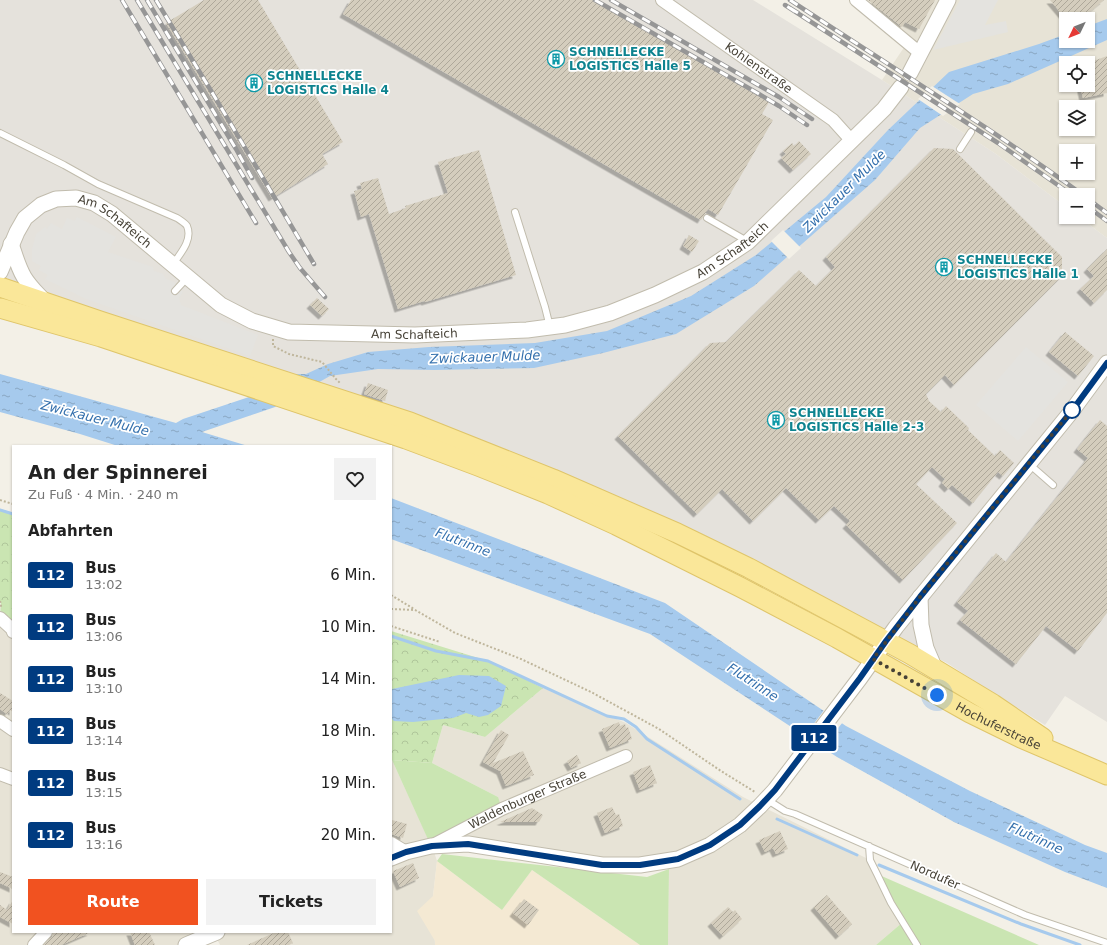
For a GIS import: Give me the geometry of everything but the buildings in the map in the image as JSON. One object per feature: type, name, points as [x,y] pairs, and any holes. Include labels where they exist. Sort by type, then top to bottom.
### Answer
[{"type":"main road","points":[[0,286],[100,321],[263,382]]},
{"type":"main road","points":[[0,308],[263,382]]},
{"type":"main road","name":"Hochuferstraße","points":[[263,382],[322,394],[410,422],[553,479],[677,533],[749,568],[886,641],[993,704],[1084,765]]},
{"type":"main road","name":"Hochuferstraße","points":[[263,382],[304,404],[464,460],[585,510],[740,587],[837,638],[970,713],[1027,741],[1107,775]]},
{"type":"street","name":"Kohlenstraße","points":[[662,0],[833,120],[851,140]]},
{"type":"street","points":[[856,0],[920,53]]},
{"type":"street","points":[[910,73],[948,0]]},
{"type":"street","name":"Am Schafteich","points":[[0,272],[11,244],[25,218],[41,205],[56,199],[76,198],[94,203],[112,214],[221,306],[252,322],[273,328],[289,332],[415,335],[527,330],[565,325],[610,313],[655,295],[703,272],[748,242],[884,109],[901,87]]},
{"type":"street","points":[[11,244],[18,265],[24,276],[32,288],[46,302]]},
{"type":"street","name":"Waldenburger Straße","points":[[392,858],[406,852],[432,846],[468,844],[602,865],[640,865],[678,859],[710,845],[740,825],[771,795],[920,597],[1071,412],[1107,363]]},
{"type":"street","points":[[920,597],[921,625],[926,648],[935,669]]},
{"type":"street","points":[[0,618],[12,629]]},
{"type":"street","points":[[0,721],[12,729]]},
{"type":"street","name":"Waldenburger Straße","points":[[432,846],[502,808],[626,756]]},
{"type":"street","points":[[0,774],[12,779]]},
{"type":"street","points":[[392,844],[406,852]]},
{"type":"street","points":[[34,945],[45,933]]},
{"type":"street","points":[[186,945],[215,933]]},
{"type":"lane","points":[[960,149],[971,132]]},
{"type":"lane","points":[[0,133],[98,184],[177,218],[186,226],[188,238],[183,250],[172,265]]},
{"type":"lane","points":[[515,212],[550,327]]},
{"type":"lane","points":[[708,218],[748,242]]},
{"type":"lane","points":[[175,291],[187,278]]},
{"type":"lane","points":[[1028,464],[1053,485]]},
{"type":"lane","name":"Nordufer","points":[[771,795],[785,811],[796,814],[1025,915],[1107,943]]},
{"type":"lane","points":[[869,846],[870,860],[891,903],[917,945]]},
{"type":"path","points":[[273,328],[273,346],[289,354],[322,362],[336,379]]},
{"type":"path","points":[[0,500],[12,504]]},
{"type":"path","points":[[392,596],[455,633],[521,659],[591,692],[659,729],[721,771],[771,795]]},
{"type":"path","points":[[392,609],[415,610]]},
{"type":"path","points":[[392,626],[440,642]]},
{"type":"shaded area","points":[[0,0],[753,0],[882,80],[996,154],[1059,202],[1059,224],[1088,224],[1107,238],[1107,722],[1065,696],[1045,725],[947,663],[841,608],[701,540],[0,279]]},
{"type":"shaded area","points":[[856,0],[1107,0],[1107,238],[1088,224],[1095,224],[1095,188],[1059,188],[1059,202],[996,154],[882,80],[907,43]]},
{"type":"shaded area","points":[[960,0],[998,0],[985,25],[1006,21],[1008,32],[933,50]]},
{"type":"shaded area","points":[[77,217],[116,237],[108,252],[153,267],[154,271],[163,274],[166,279],[174,282],[183,292],[179,298],[181,305],[258,335],[250,356],[86,299],[45,279],[48,275],[39,270],[41,266],[32,261],[32,249],[36,234],[45,227],[47,229],[51,223],[62,229],[67,218],[75,221]]},
{"type":"shaded area","points":[[1026,347],[1068,382],[1018,441],[976,405]]},
{"type":"shaded area","points":[[0,618],[12,631],[12,933],[214,933],[186,945],[0,945]]},
{"type":"shaded area","points":[[543,688],[626,723],[743,797],[870,860],[903,922],[876,945],[668,945],[669,860],[640,865],[432,846],[437,861],[433,896],[435,945],[220,945],[214,933],[392,933],[392,760],[431,845],[498,797],[432,763],[443,725],[485,737]]},
{"type":"shaded area","points":[[437,861],[502,910],[532,870],[640,945],[435,945],[435,941],[417,911],[433,896]]},
{"type":"green space","points":[[0,509],[12,513],[12,631],[0,618]]},
{"type":"green space","points":[[392,631],[488,661],[543,688],[485,737],[443,725],[432,763],[392,760]]},
{"type":"green space","points":[[392,760],[432,763],[498,797],[502,809],[431,846]]},
{"type":"green space","points":[[442,854],[647,877],[669,869],[668,945],[640,945],[532,870],[502,910],[437,861]]},
{"type":"green space","points":[[877,874],[1039,945],[876,945],[903,922]]},
{"type":"water","points":[[1107,19],[1107,40],[1095,45],[1095,23]]},
{"type":"water","name":"Zwickauer Mulde","points":[[1059,37],[1059,48],[1089,48],[1071,56],[1059,56],[1059,61],[1008,84],[973,94],[920,128],[875,180],[754,286],[676,334],[603,353],[534,368],[434,370],[378,369],[330,376],[275,407],[202,432],[245,445],[115,445],[0,412],[0,374],[176,423],[183,419],[249,397],[293,374],[306,374],[328,364],[368,352],[429,347],[535,343],[607,331],[691,296],[756,255],[826,197],[888,130],[949,72]]},
{"type":"water","name":"Flutrinne","points":[[392,498],[665,603],[846,726],[970,791],[1085,845],[1107,853],[1107,888],[1065,872],[954,822],[837,757],[650,634],[392,539]]},
{"type":"water","points":[[459,675],[489,676],[506,686],[501,706],[488,715],[479,717],[466,713],[453,718],[413,722],[394,721],[392,719],[392,689]]},
{"type":"pier","points":[[932,86],[960,104],[943,116],[918,99]]},
{"type":"pier","points":[[783,230],[801,248],[789,259],[771,241]]},
{"type":"pier","points":[[825,709],[843,722],[821,749],[803,738]]},
{"type":"waterway","points":[[0,510],[12,514]]},
{"type":"waterway","points":[[392,636],[436,651],[488,661],[607,716],[624,719],[636,727],[647,739],[740,799]]},
{"type":"waterway","points":[[777,819],[857,855]]},
{"type":"waterway","points":[[879,865],[1021,924],[1080,945]]},
{"type":"railway","points":[[122,0],[256,223]]},
{"type":"railway","points":[[137,0],[289,252],[300,268],[325,297]]},
{"type":"railway","points":[[147,0],[252,178]]},
{"type":"railway","points":[[156,0],[314,264]]},
{"type":"railway","points":[[595,0],[759,94],[807,125]]},
{"type":"railway","points":[[611,0],[779,97],[812,119]]},
{"type":"railway","points":[[790,0],[974,120],[1073,188]]},
{"type":"railway","points":[[798,13],[785,5],[998,143],[1062,188]]},
{"type":"railway","points":[[1095,204],[1107,213]]},
{"type":"railway","points":[[1095,212],[1107,221]]},
{"type":"bus line","name":"112","points":[[392,858],[406,852],[432,846],[468,844],[602,865],[640,865],[678,859],[710,845],[730,832],[740,825],[775,790],[860,678],[896,627],[1071,412],[1107,363]]},
{"type":"place","name":"SCHNELLECKE LOGISTICS Halle 5","points":[[556,59]]},
{"type":"place","name":"SCHNELLECKE LOGISTICS Halle 4","points":[[254,83]]},
{"type":"place","name":"SCHNELLECKE LOGISTICS Halle 1","points":[[944,267]]},
{"type":"place","name":"SCHNELLECKE LOGISTICS Halle 2-3","points":[[776,420]]},
{"type":"route","points":[[937,695],[873,659],[920,597],[1072,410]]}]
